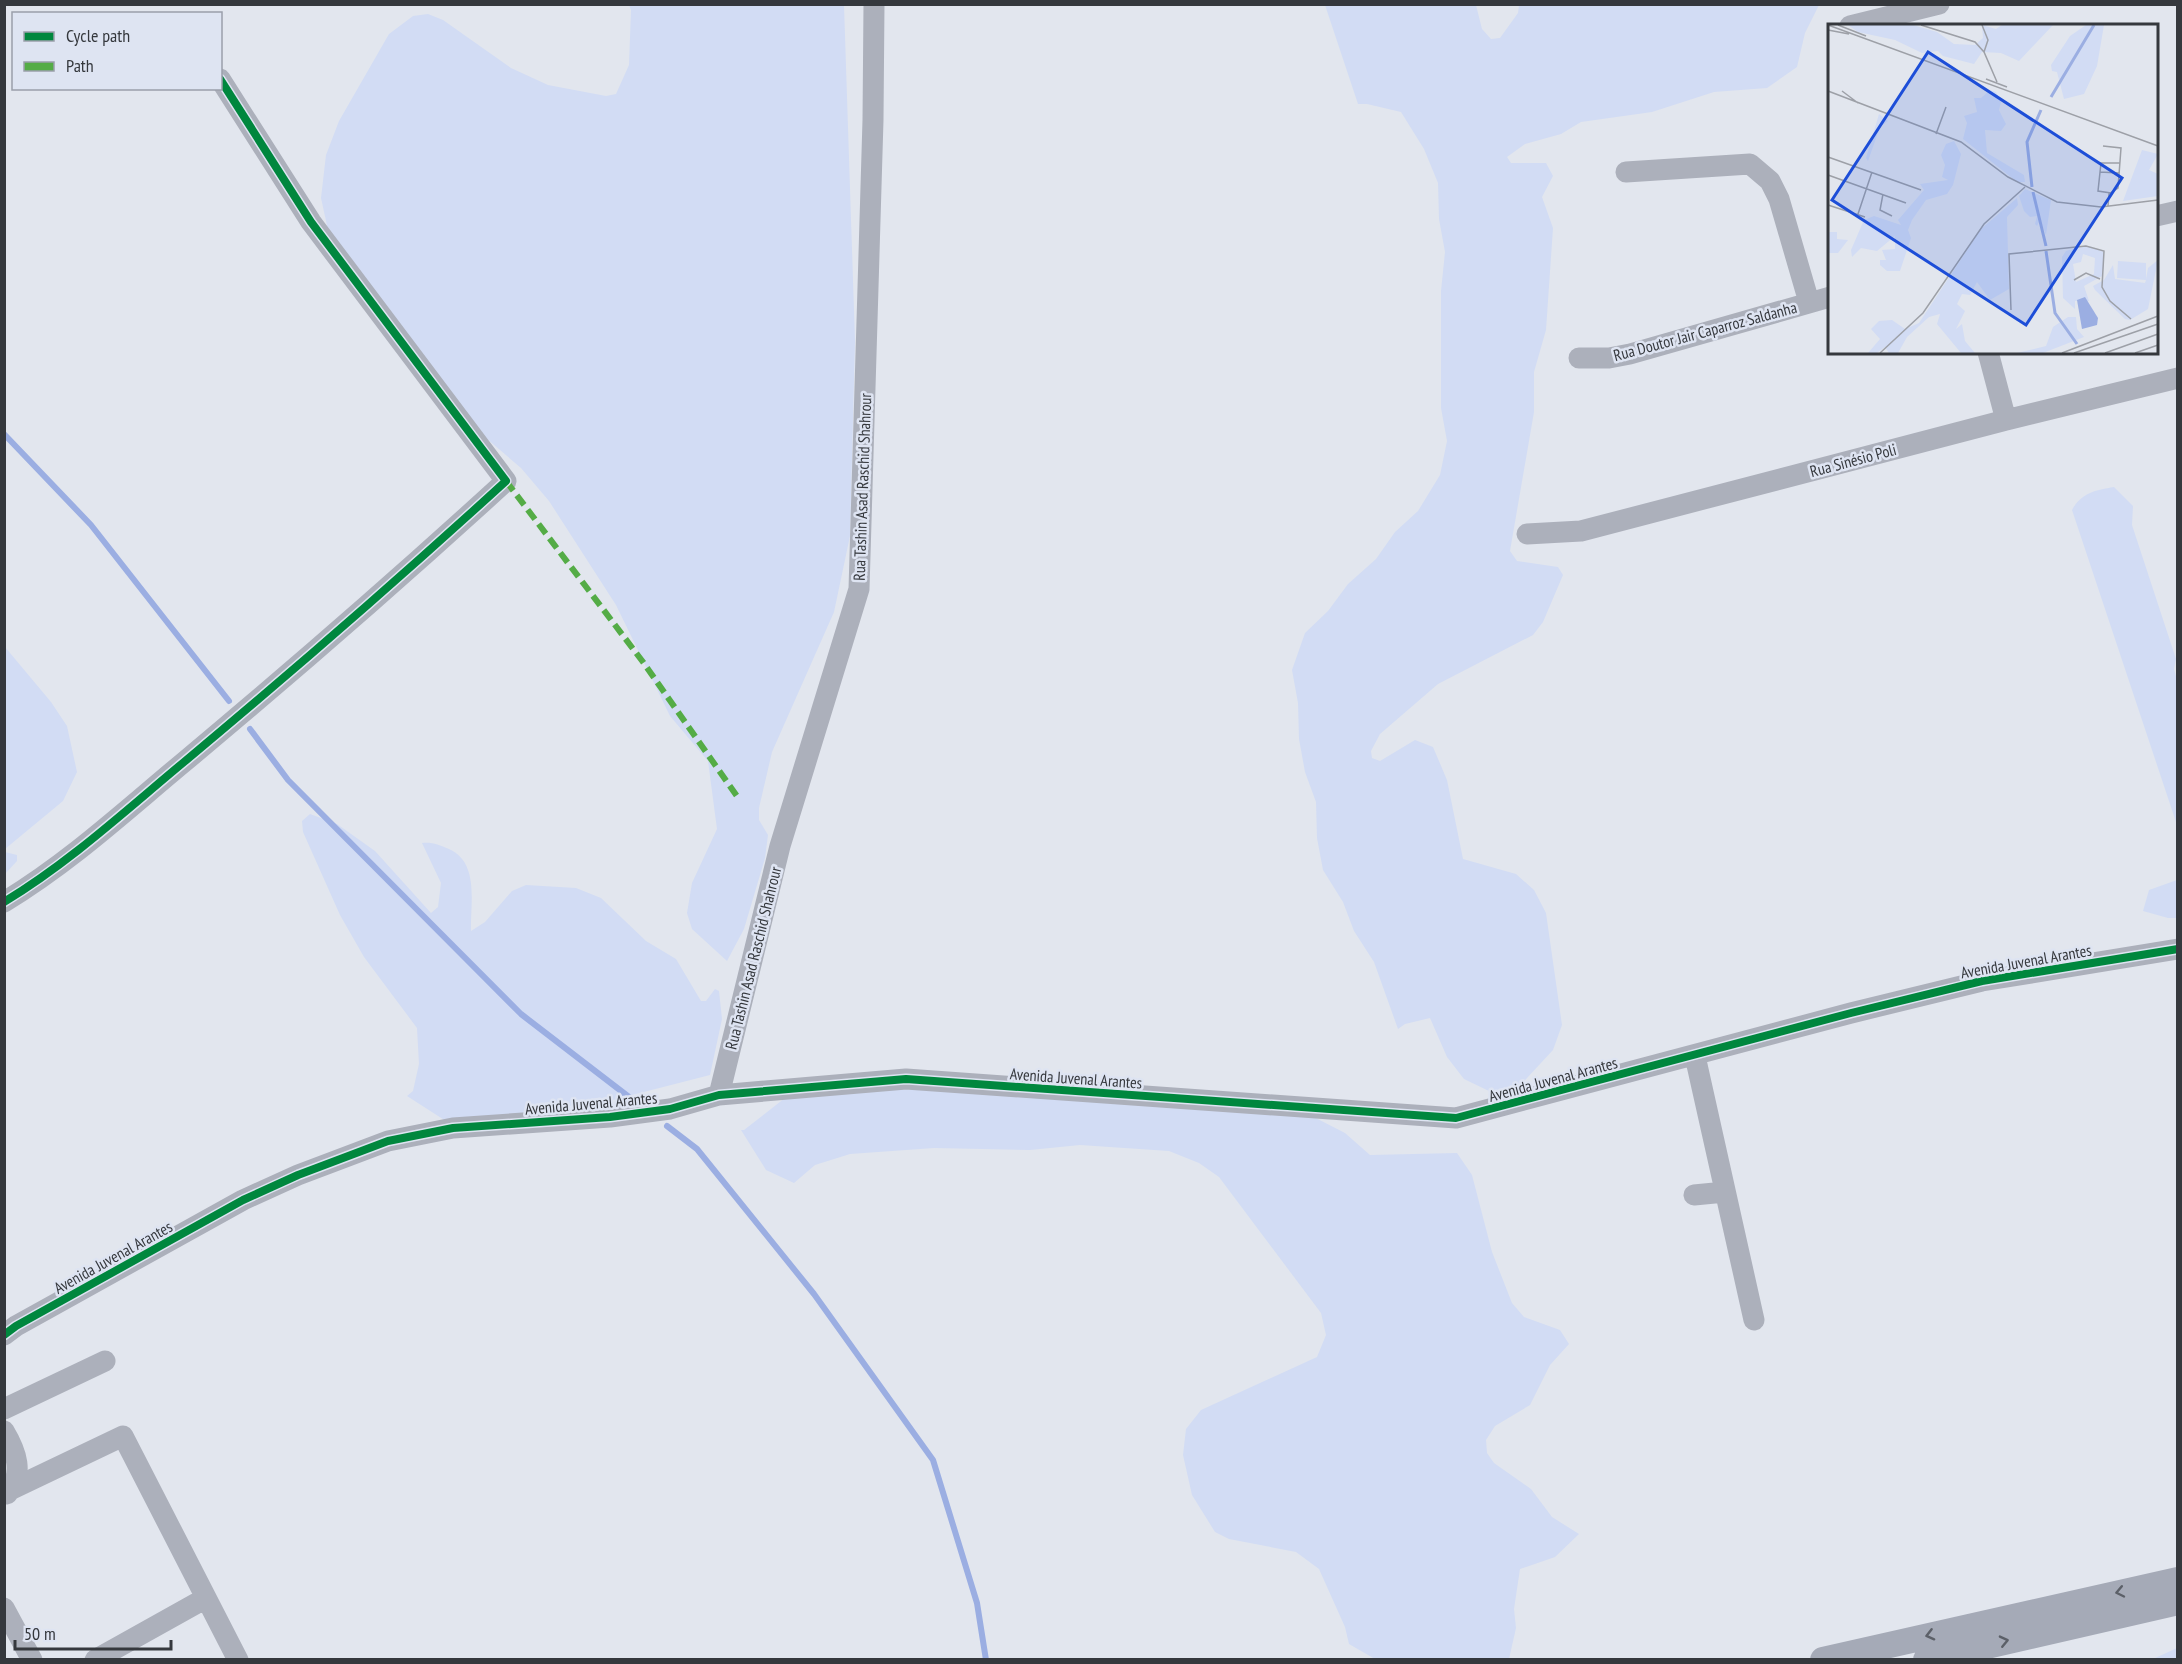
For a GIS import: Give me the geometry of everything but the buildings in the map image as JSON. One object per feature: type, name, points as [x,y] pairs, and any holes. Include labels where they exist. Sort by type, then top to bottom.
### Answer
[{"type":"main road","points":[[1823,1659],[2178,1580]]},
{"type":"main road","points":[[1926,1659],[2178,1602]]},
{"type":"street","name":"Rua Tashin Asad Raschid Shahrour","points":[[719,1095],[780,846],[859,589],[873,120],[874,4]]},
{"type":"street","points":[[1868,24],[1905,20],[1939,4]]},
{"type":"street","points":[[4,902],[51,872],[99,836],[352,618],[506,481],[311,222],[222,82]]},
{"type":"street","points":[[1626,172],[1750,164],[1770,181],[1820,299]]},
{"type":"street","points":[[2158,216],[2178,211]]},
{"type":"street","name":"Rua Doutor Jair Caparroz Saldanha","points":[[1579,358],[1609,358],[1630,354],[1820,299]]},
{"type":"street","points":[[1989,354],[2006,420]]},
{"type":"street","name":"Rua Sinésio Poli","points":[[1527,534],[1581,531],[2006,420],[2178,378]]},
{"type":"street","name":"Avenida Juvenal Arantes","points":[[4,1335],[16,1326],[243,1200],[298,1175],[388,1141],[453,1128],[610,1117],[670,1109],[719,1095],[906,1079],[1456,1118],[1851,1013],[1982,981],[2178,949]]},
{"type":"street","points":[[1695,1056],[1754,1320]]},
{"type":"street","points":[[1695,1195],[1725,1192]]},
{"type":"street","points":[[4,1409],[105,1361]]},
{"type":"street","points":[[4,1431],[15,1450],[18,1472],[8,1493]]},
{"type":"street","points":[[8,1493],[123,1436],[238,1659]]},
{"type":"street","points":[[95,1659],[206,1598]]},
{"type":"street","points":[[4,1608],[10,1635],[32,1659]]},
{"type":"shaded area","points":[[629,5],[844,5],[855,341],[850,536],[834,612],[772,752],[759,808],[759,820],[768,835],[765,858],[744,929],[727,961],[692,929],[687,913],[692,883],[717,829],[708,761],[670,716],[616,605],[549,501],[521,468],[446,404],[328,230],[321,198],[326,155],[339,121],[389,34],[413,16],[428,14],[443,20],[511,68],[548,85],[606,96],[616,94],[629,65],[631,10]]},
{"type":"shaded area","points":[[1325,5],[1476,5],[1482,29],[1491,39],[1500,38],[1518,13],[1519,5],[1819,5],[1805,33],[1797,67],[1767,88],[1714,92],[1652,112],[1581,122],[1561,134],[1525,144],[1507,157],[1511,163],[1546,163],[1553,176],[1542,197],[1553,228],[1546,330],[1534,372],[1534,412],[1510,551],[1517,561],[1558,567],[1563,575],[1543,622],[1533,635],[1438,684],[1380,734],[1371,751],[1372,758],[1380,761],[1415,740],[1433,747],[1447,780],[1463,859],[1516,874],[1534,890],[1546,913],[1562,1025],[1553,1050],[1516,1090],[1491,1092],[1464,1079],[1447,1057],[1430,1018],[1405,1024],[1398,1029],[1374,962],[1354,931],[1343,902],[1323,870],[1317,838],[1316,802],[1305,772],[1299,739],[1298,703],[1292,670],[1305,633],[1328,611],[1348,584],[1376,559],[1395,532],[1418,511],[1440,475],[1447,441],[1441,408],[1441,291],[1445,252],[1439,219],[1438,183],[1424,149],[1401,112],[1358,104]]},
{"type":"shaded area","points":[[2114,487],[2133,506],[2132,525],[2176,659],[2174,669],[2178,684],[2177,918],[2168,918],[2143,911],[2149,890],[2177,880],[2176,822],[2072,510],[2084,496]]},
{"type":"shaded area","points":[[5,647],[51,702],[67,726],[77,772],[63,801],[5,849]]},
{"type":"shaded area","points":[[310,814],[337,824],[375,851],[431,913],[438,907],[441,883],[422,843],[439,845],[459,855],[469,874],[471,885],[471,931],[485,922],[512,891],[526,885],[576,888],[601,898],[646,941],[676,959],[701,1001],[706,1001],[715,989],[719,991],[722,1019],[710,1075],[601,1103],[559,1107],[495,1125],[449,1123],[407,1096],[413,1091],[419,1064],[417,1028],[364,957],[340,915],[303,832],[302,821]]},
{"type":"shaded area","points":[[5,852],[17,855],[17,861],[5,874]]},
{"type":"shaded area","points":[[811,1087],[1204,1097],[1304,1112],[1345,1133],[1370,1155],[1457,1153],[1472,1175],[1492,1252],[1512,1303],[1524,1317],[1560,1330],[1569,1344],[1550,1365],[1530,1405],[1495,1426],[1486,1440],[1487,1453],[1494,1463],[1531,1489],[1552,1517],[1579,1534],[1555,1557],[1520,1569],[1514,1609],[1516,1628],[1509,1659],[1375,1659],[1349,1644],[1345,1627],[1319,1569],[1296,1552],[1229,1539],[1215,1532],[1192,1495],[1183,1455],[1186,1429],[1201,1410],[1317,1357],[1326,1335],[1321,1313],[1219,1177],[1199,1163],[1169,1151],[1080,1145],[1030,1150],[934,1148],[850,1154],[815,1165],[794,1183],[766,1170],[741,1130],[785,1098]]},
{"type":"shaded area","points":[[2177,1648],[2177,1659],[2153,1659]]},
{"type":"waterway","points":[[4,434],[91,525],[229,701]]},
{"type":"waterway","points":[[250,729],[288,780],[521,1014],[629,1097]]},
{"type":"waterway","points":[[667,1126],[697,1149],[814,1294],[933,1460],[977,1603],[986,1660]]},
{"type":"marked path","points":[[506,481],[643,662],[739,799]]},
{"type":"cycle path","points":[[4,902],[52,870],[119,817],[266,693],[506,481],[311,222],[222,82]]},
{"type":"cycle path","points":[[4,1335],[16,1326],[243,1200],[298,1175],[388,1141],[453,1128],[610,1117],[670,1109],[719,1095],[906,1079],[1456,1118],[1851,1013],[1982,981],[2178,949]]}]
